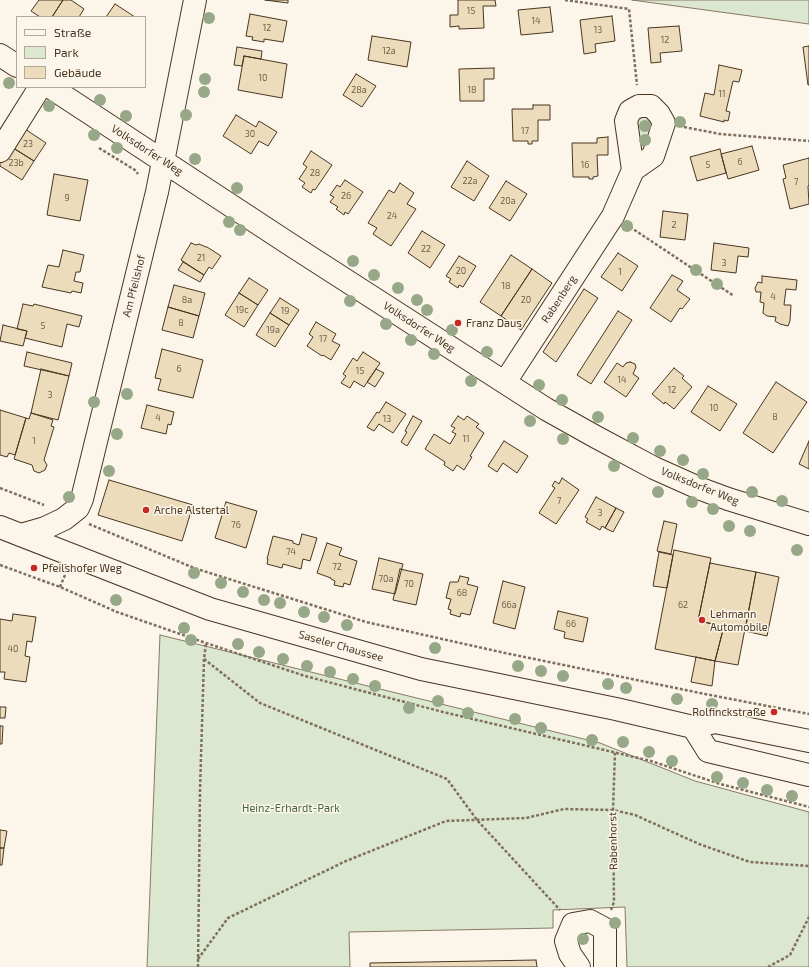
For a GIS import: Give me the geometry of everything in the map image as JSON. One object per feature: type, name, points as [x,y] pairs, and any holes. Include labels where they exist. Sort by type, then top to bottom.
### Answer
[{"type":"street","name":"Am Pfeilshof","points":[[21,535],[55,524],[76,511],[80,505],[152,215],[195,0]]},
{"type":"street","points":[[0,55],[16,65]]},
{"type":"street","points":[[0,151],[39,88]]},
{"type":"street","name":"Volksdorfer Weg","points":[[52,88],[558,416],[654,468],[701,489],[728,500],[809,524]]},
{"type":"street","points":[[639,106],[650,106],[659,114],[664,123],[653,156],[633,170],[626,122],[630,110],[639,106]]},
{"type":"street","name":"Rabenberg","points":[[505,382],[613,216],[633,170]]},
{"type":"street","name":"Saseler Chaussee","points":[[0,527],[210,608],[421,669],[616,709],[693,727],[715,722],[809,741]]},
{"type":"street","points":[[693,727],[708,751],[809,775]]},
{"type":"street","points":[[579,967],[570,954],[566,940],[573,924],[590,921],[605,929],[605,967]]},
{"type":"path","points":[[565,0],[629,9],[639,106]]},
{"type":"path","points":[[664,123],[720,134],[809,141]]},
{"type":"path","points":[[99,148],[135,170],[140,176]]},
{"type":"path","points":[[613,216],[734,296]]},
{"type":"path","points":[[85,522],[194,568],[366,622],[505,653],[809,714]]},
{"type":"path","points":[[0,565],[60,587],[117,612],[305,676],[443,712],[652,761],[720,784],[809,807]]},
{"type":"path","points":[[198,967],[200,790],[204,659],[206,643]]},
{"type":"path","points":[[204,659],[260,703],[447,778],[477,820],[573,924]]},
{"type":"path","name":"Rabenhorst","points":[[605,929],[614,902],[613,810],[615,752]]},
{"type":"path","points":[[198,959],[228,918],[346,861],[446,821],[526,818],[564,810],[613,810],[635,815],[699,844],[750,862],[809,866]]},
{"type":"path","points":[[768,967],[790,954],[809,917]]},
{"type":"green space","points":[[632,0],[809,0],[809,24]]},
{"type":"green space","points":[[645,116],[652,124],[653,130],[646,147],[640,142],[636,121],[638,117]]},
{"type":"green space","name":"Heinz-Erhardt-Park","points":[[160,635],[600,743],[695,781],[809,812],[809,967],[627,967],[625,907],[553,910],[553,928],[349,932],[350,967],[147,967]]},
{"type":"building","points":[[39,0],[63,0],[53,16],[38,16],[31,11]]},
{"type":"building","points":[[63,0],[71,0],[84,9],[80,16],[53,16]]},
{"type":"building","points":[[265,0],[288,0],[288,3]]},
{"type":"building","points":[[458,0],[495,0],[496,6],[483,6],[484,28],[459,29],[459,26],[450,27],[450,15],[458,15]]},
{"type":"building","points":[[115,4],[133,16],[107,16]]},
{"type":"building","points":[[550,7],[553,32],[521,35],[518,10]]},
{"type":"building","points":[[250,14],[287,21],[283,42],[264,39],[264,42],[252,40],[253,37],[246,36]]},
{"type":"building","points":[[612,16],[615,41],[595,44],[596,52],[584,54],[580,20]]},
{"type":"building","points":[[679,26],[682,51],[660,53],[661,62],[651,63],[648,28]]},
{"type":"building","points":[[372,36],[411,42],[407,67],[368,60]]},
{"type":"building","points":[[809,46],[809,85],[808,85],[803,47]]},
{"type":"building","points":[[237,47],[262,51],[261,59],[244,56],[242,66],[234,65]]},
{"type":"building","points":[[244,56],[287,64],[282,98],[238,90]]},
{"type":"building","points":[[719,65],[742,70],[739,82],[733,81],[726,111],[730,112],[728,121],[724,120],[724,122],[700,116],[705,93],[714,95]]},
{"type":"building","points":[[494,68],[494,79],[484,79],[484,101],[460,101],[459,69]]},
{"type":"building","points":[[356,74],[376,86],[362,107],[343,95]]},
{"type":"building","points":[[533,105],[550,105],[550,120],[538,120],[538,141],[532,141],[532,144],[528,144],[528,141],[513,141],[512,109],[533,109]]},
{"type":"building","points":[[236,115],[256,127],[259,121],[277,132],[268,146],[259,141],[251,154],[223,136]]},
{"type":"building","points":[[22,127],[46,143],[34,161],[10,146]]},
{"type":"building","points":[[608,137],[608,155],[597,155],[598,176],[593,177],[593,179],[589,179],[589,177],[573,177],[572,143],[597,143],[597,138]]},
{"type":"building","points":[[10,146],[34,161],[22,180],[0,166],[0,161]]},
{"type":"building","points":[[752,146],[759,170],[728,179],[721,154]]},
{"type":"building","points":[[720,149],[726,173],[697,181],[690,157]]},
{"type":"building","points":[[311,151],[332,165],[315,190],[313,189],[311,193],[302,187],[305,183],[299,179],[307,167],[303,164]]},
{"type":"building","points":[[809,158],[809,204],[790,209],[783,179],[786,178],[783,165]]},
{"type":"building","points":[[467,161],[489,176],[474,201],[451,187]]},
{"type":"building","points":[[54,174],[88,180],[80,221],[47,215]]},
{"type":"building","points":[[345,180],[363,192],[348,214],[345,212],[344,215],[336,209],[338,207],[330,202],[334,197],[330,195],[337,185],[340,187]]},
{"type":"building","points":[[506,181],[527,194],[510,221],[489,208]]},
{"type":"building","points":[[400,183],[414,193],[407,204],[416,209],[391,246],[373,234],[377,228],[368,223],[389,190],[394,193]]},
{"type":"building","points":[[663,211],[688,214],[685,240],[660,237]]},
{"type":"building","points":[[422,231],[445,245],[430,268],[408,253]]},
{"type":"building","points":[[191,243],[207,247],[221,256],[212,269],[209,267],[204,275],[181,260]]},
{"type":"building","points":[[714,243],[749,248],[748,257],[738,256],[736,273],[711,270]]},
{"type":"building","points":[[63,250],[84,255],[80,272],[76,272],[74,281],[83,283],[81,293],[72,291],[71,293],[42,287],[48,265],[59,267]]},
{"type":"building","points":[[618,253],[638,266],[622,291],[601,277]]},
{"type":"building","points":[[511,255],[532,269],[501,316],[480,302]]},
{"type":"building","points":[[459,256],[476,266],[463,287],[459,285],[458,288],[449,282],[451,279],[446,276]]},
{"type":"building","points":[[183,262],[204,275],[200,282],[178,270]]},
{"type":"building","points":[[532,269],[552,283],[521,330],[501,316]]},
{"type":"building","points":[[672,275],[683,281],[677,290],[690,299],[682,309],[680,308],[671,322],[650,308]]},
{"type":"building","points":[[762,276],[797,280],[796,290],[786,289],[784,305],[791,305],[790,321],[788,326],[775,321],[776,317],[767,316],[763,313],[764,303],[760,302],[761,292],[756,292],[755,288],[758,282],[762,283]]},
{"type":"building","points":[[249,278],[268,290],[258,305],[239,293]]},
{"type":"building","points":[[174,285],[205,293],[199,316],[168,307]]},
{"type":"building","points":[[584,289],[598,298],[556,362],[543,352]]},
{"type":"building","points":[[239,293],[258,305],[244,327],[225,315]]},
{"type":"building","points":[[280,298],[299,310],[289,325],[270,313]]},
{"type":"building","points":[[23,304],[33,306],[34,304],[82,316],[79,327],[67,324],[62,347],[25,338],[27,331],[17,329]]},
{"type":"building","points":[[168,307],[199,316],[193,338],[162,330]]},
{"type":"building","points":[[618,311],[632,320],[591,384],[577,375]]},
{"type":"building","points":[[270,313],[289,325],[275,347],[256,335]]},
{"type":"building","points":[[316,322],[336,334],[332,341],[340,345],[331,360],[307,346],[313,337],[309,334]]},
{"type":"building","points":[[3,325],[27,331],[23,346],[0,341]]},
{"type":"building","points":[[162,349],[203,360],[193,398],[158,390],[161,379],[155,378]]},
{"type":"building","points":[[27,352],[72,363],[69,376],[24,366]]},
{"type":"building","points":[[363,352],[380,363],[364,387],[354,381],[350,388],[341,383],[346,376],[343,374],[353,358],[357,361]]},
{"type":"building","points":[[630,362],[635,364],[636,367],[633,374],[639,378],[626,397],[604,382],[617,363],[623,367],[626,363]]},
{"type":"building","points":[[674,368],[684,376],[682,378],[692,387],[674,409],[665,402],[664,404],[652,394]]},
{"type":"building","points":[[41,369],[69,376],[58,420],[31,413]]},
{"type":"building","points":[[376,369],[384,373],[375,387],[367,382]]},
{"type":"building","points":[[776,382],[807,402],[773,453],[743,433]]},
{"type":"building","points":[[708,386],[737,404],[720,431],[691,412]]},
{"type":"building","points":[[386,402],[406,414],[393,433],[379,424],[374,431],[367,427]]},
{"type":"building","points":[[147,405],[174,412],[171,425],[168,424],[166,434],[141,428]]},
{"type":"building","points":[[0,410],[26,418],[15,455],[9,453],[7,457],[0,455]]},
{"type":"building","points":[[31,413],[53,420],[51,426],[54,427],[44,460],[47,465],[45,470],[39,473],[34,471],[32,465],[14,459],[26,418],[29,419]]},
{"type":"building","points":[[413,416],[422,421],[407,446],[401,442],[407,432],[405,431]]},
{"type":"building","points":[[458,416],[464,420],[467,416],[479,424],[476,427],[484,433],[470,456],[472,457],[464,470],[457,465],[453,471],[444,465],[445,462],[425,449],[434,434],[450,444],[456,434],[452,432],[455,428],[451,426]]},
{"type":"building","points":[[504,441],[528,456],[517,473],[503,463],[497,472],[488,466]]},
{"type":"building","points":[[809,441],[809,469],[799,464]]},
{"type":"building","points":[[562,478],[579,490],[556,524],[539,513],[555,488],[552,486],[555,481],[559,484]]},
{"type":"building","name":"Arche Alstertal","points":[[109,480],[193,505],[182,541],[98,515]]},
{"type":"building","points":[[596,497],[616,508],[605,528],[602,526],[600,530],[586,522],[588,519],[585,517]]},
{"type":"building","points":[[226,502],[257,511],[246,548],[215,538]]},
{"type":"building","points":[[616,508],[624,512],[613,532],[605,528]]},
{"type":"building","points":[[664,521],[677,524],[671,554],[657,551]]},
{"type":"building","points":[[302,534],[317,538],[310,561],[303,559],[301,569],[283,564],[282,568],[267,564],[273,536],[293,541],[293,543],[299,545]]},
{"type":"building","points":[[327,543],[342,548],[339,555],[357,561],[350,585],[344,583],[343,587],[334,585],[335,581],[331,578],[317,573]]},
{"type":"building","points":[[674,550],[711,558],[698,621],[724,626],[715,661],[655,649]]},
{"type":"building","points":[[659,552],[673,555],[667,588],[653,586]]},
{"type":"building","points":[[379,558],[403,564],[395,594],[372,589]]},
{"type":"building","points":[[710,563],[756,572],[738,665],[715,661],[724,626],[698,621]]},
{"type":"building","points":[[400,569],[423,574],[416,605],[393,600]]},
{"type":"building","points":[[756,572],[779,577],[767,636],[745,631]]},
{"type":"building","points":[[460,576],[469,578],[467,584],[478,587],[470,615],[461,613],[460,617],[450,614],[451,610],[448,609],[451,599],[446,598],[450,582],[458,582]]},
{"type":"building","points":[[503,581],[525,587],[515,629],[493,623]]},
{"type":"building","points":[[558,611],[588,618],[583,642],[564,638],[565,632],[554,629]]},
{"type":"building","points":[[13,614],[36,617],[32,642],[27,641],[25,656],[30,657],[26,682],[4,679],[5,672],[0,672],[0,619],[12,621]]},
{"type":"building","points":[[696,657],[715,661],[712,686],[691,682]]},
{"type":"building","points":[[0,707],[6,707],[5,718],[0,718]]},
{"type":"building","points":[[0,726],[3,726],[2,744],[0,744]]},
{"type":"building","points":[[0,830],[7,831],[4,848],[0,848]]},
{"type":"building","points":[[0,848],[4,848],[2,865],[0,865]]},
{"type":"building","points":[[536,960],[537,967],[370,967],[370,963]]},
{"type":"place","name":"Franz Daus","points":[[458,323]]},
{"type":"place","name":"Arche Alstertal","points":[[146,510]]},
{"type":"place","name":"Pfeilshofer Weg","points":[[34,568]]},
{"type":"place","name":"Lehmann Automobile","points":[[702,620]]},
{"type":"place","name":"Rolfinckstraße","points":[[774,712]]}]
